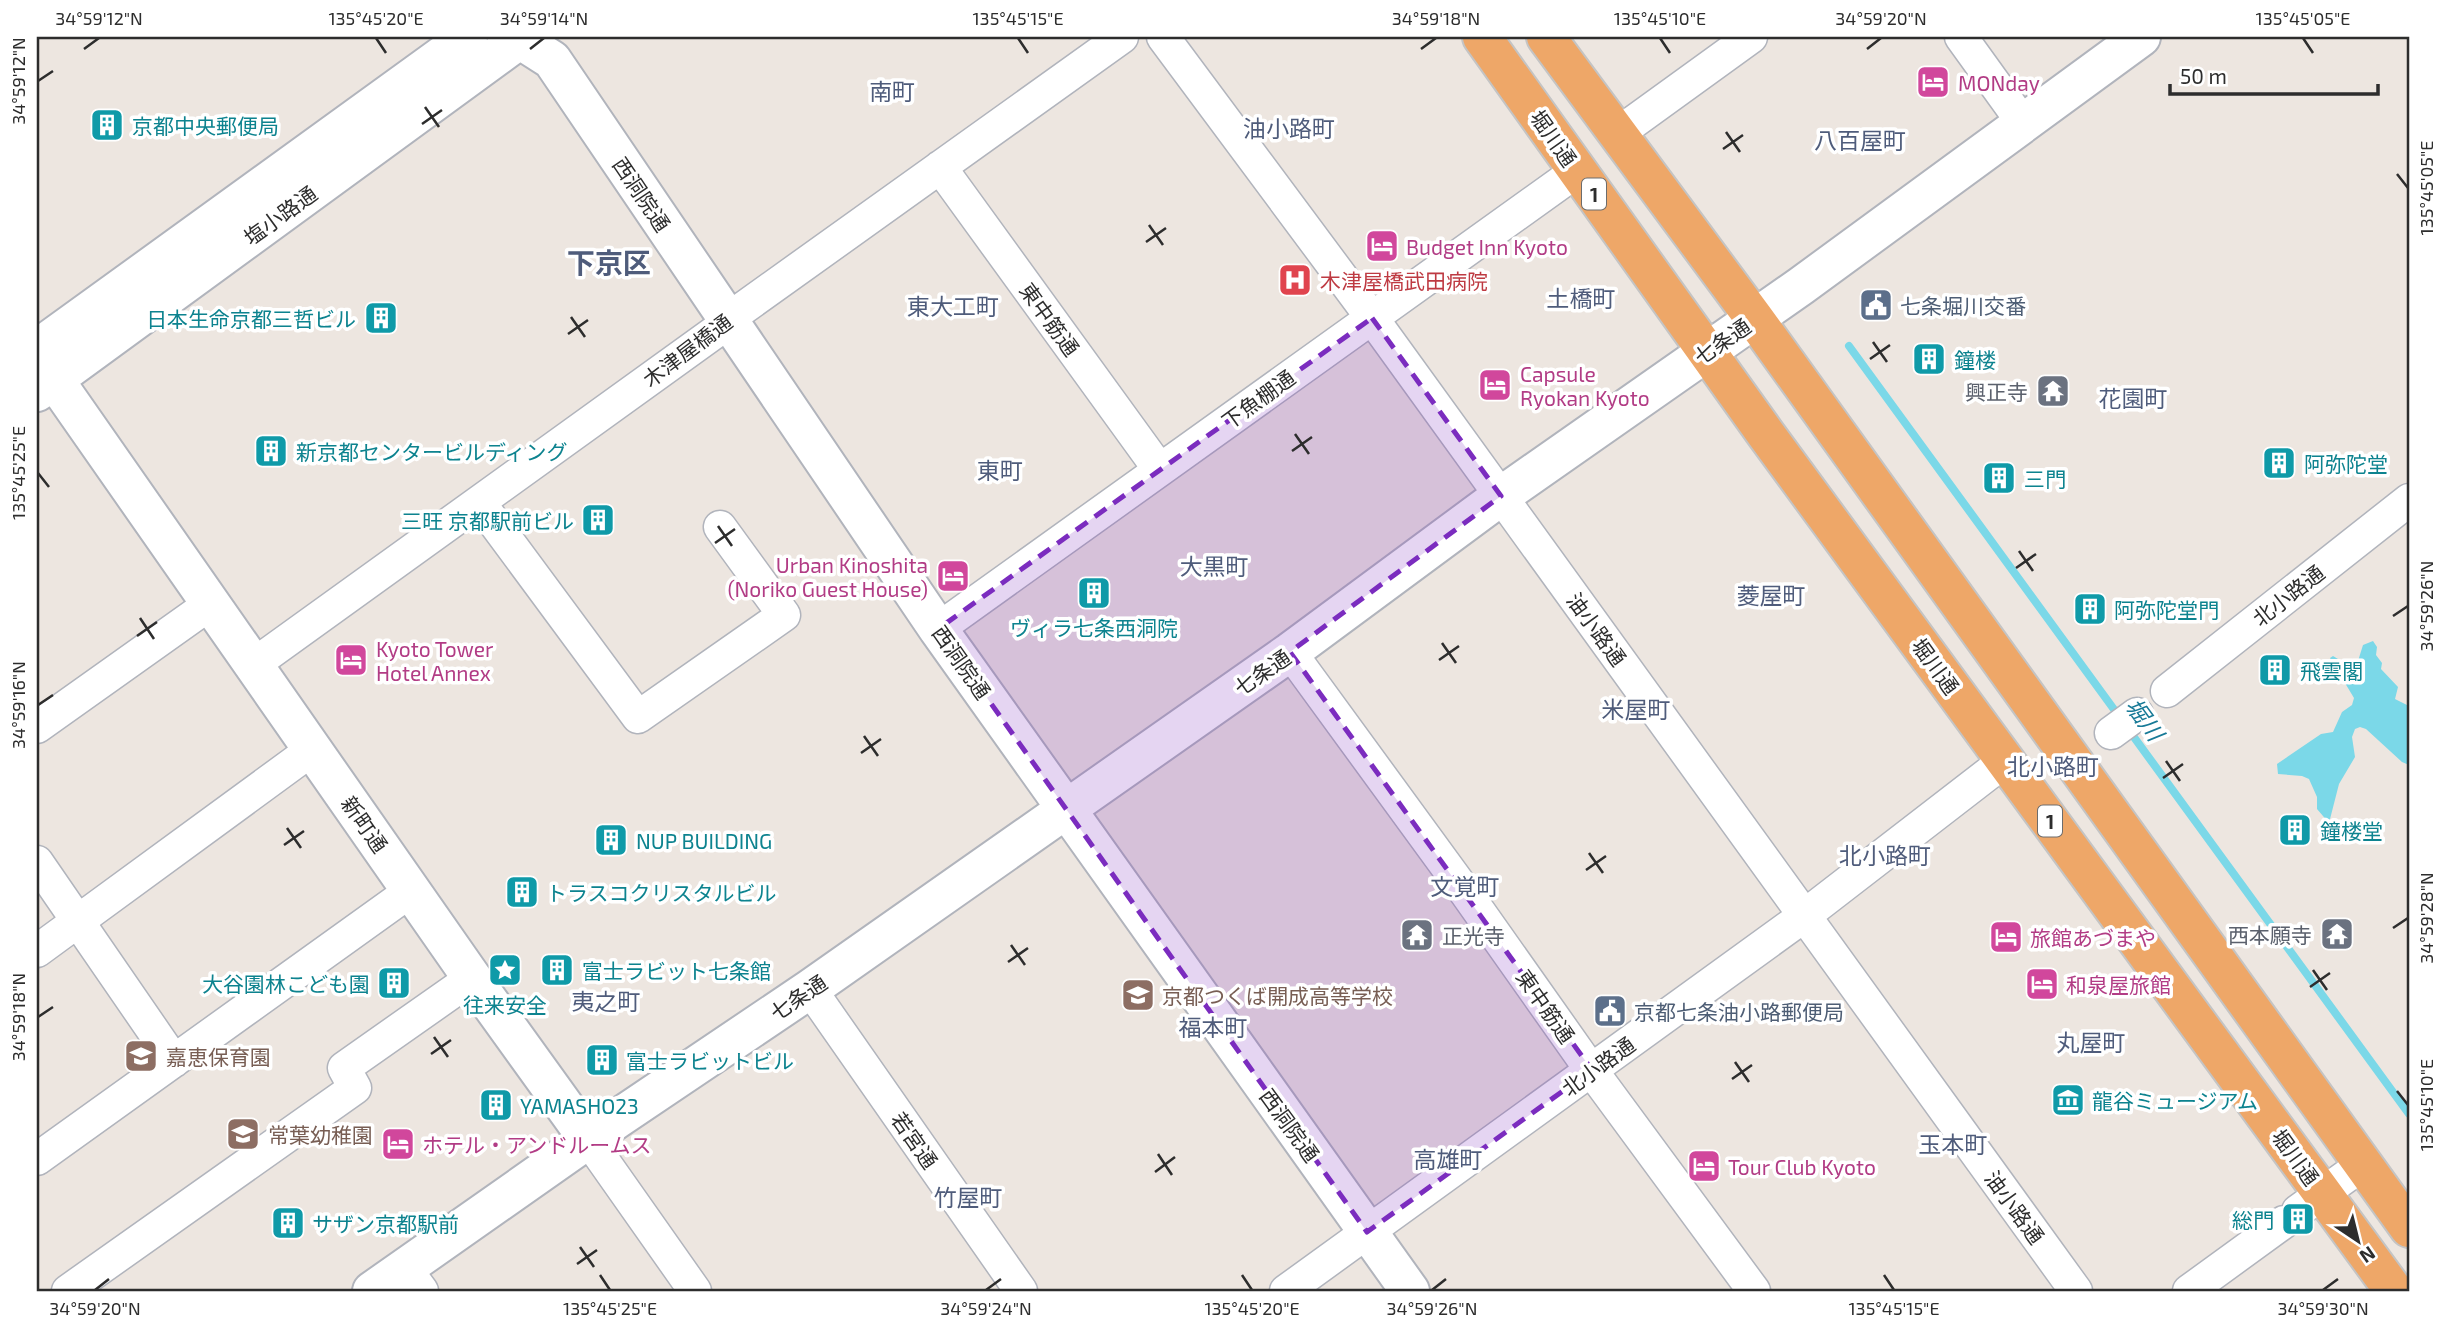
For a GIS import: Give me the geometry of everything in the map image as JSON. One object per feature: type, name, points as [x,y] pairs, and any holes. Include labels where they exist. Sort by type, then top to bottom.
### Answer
[{"type":"highway","name":"堀川通","points":[[1482,37],[2006,760],[2302,1209],[2394,1291]]},
{"type":"highway","points":[[1546,37],[1754,318],[2409,1228]]},
{"type":"street","name":"塩小路通","points":[[41,369],[468,37]]},
{"type":"street","name":"木津屋橋通","points":[[253,665],[1122,37]]},
{"type":"street","name":"油小路通","points":[[1163,37],[1372,318],[2076,1291]]},
{"type":"street","points":[[1617,134],[1751,37]]},
{"type":"street","points":[[1961,37],[2023,123]]},
{"type":"street","name":"七条通","points":[[372,1291],[414,1279],[589,1139],[810,989],[1290,652],[1501,496],[1754,318],[2141,37]]},
{"type":"street","name":"塩小路通","points":[[41,369],[520,38]]},
{"type":"street","name":"西洞院通","points":[[520,38],[552,60],[938,629],[1410,1291]]},
{"type":"street","name":"東中筋通","points":[[940,167],[1160,469]]},
{"type":"street","name":"下魚棚通","points":[[938,629],[1577,171]]},
{"type":"street","name":"新町通","points":[[41,369],[695,1291]]},
{"type":"street","name":"北小路通","points":[[2167,691],[2409,500]]},
{"type":"street","points":[[479,502],[638,717],[784,615],[720,527]]},
{"type":"street","points":[[37,727],[210,604]]},
{"type":"street","name":"東中筋通","points":[[1290,652],[1754,1291]]},
{"type":"street","points":[[2111,733],[2137,714]]},
{"type":"street","points":[[37,951],[313,749]]},
{"type":"street","name":"北小路通","points":[[1286,1291],[1804,916],[2006,760]]},
{"type":"street","points":[[37,862],[174,1061]]},
{"type":"street","points":[[37,1159],[412,890]]},
{"type":"street","points":[[68,1291],[355,1088],[344,1068],[472,978]]},
{"type":"street","name":"若宮通","points":[[810,989],[1021,1291]]},
{"type":"street","points":[[2189,1291],[2362,1165]]},
{"type":"highlighted area","points":[[1372,318],[1501,496],[1290,652],[1592,1070],[1367,1232],[938,629]]},
{"type":"water","points":[[2373,641],[2377,647],[2376,655],[2382,663],[2381,669],[2398,687],[2395,699],[2409,706],[2409,765],[2402,762],[2366,729],[2355,729],[2352,737],[2355,757],[2339,784],[2329,823],[2317,809],[2317,797],[2309,779],[2278,774],[2277,764],[2321,734],[2333,732],[2342,712],[2352,705],[2354,698],[2330,658],[2333,656],[2348,663],[2358,661],[2363,645]]},
{"type":"waterway","name":"堀川","points":[[1849,346],[2121,719]]},
{"type":"waterway","name":"堀川","points":[[2128,729],[2409,1114]]},
{"type":"place","name":"MONday","points":[[1933,82]]},
{"type":"place","name":"京都中央郵便局","points":[[107,125]]},
{"type":"place","name":"Budget Inn Kyoto","points":[[1382,246]]},
{"type":"place","name":"木津屋橋武田病院","points":[[1295,280]]},
{"type":"place","name":"七条堀川交番","points":[[1876,305]]},
{"type":"place","name":"日本生命京都三哲ビル","points":[[381,318]]},
{"type":"place","name":"鐘楼","points":[[1929,359]]},
{"type":"place","name":"Capsule Ryokan Kyoto","points":[[1495,385]]},
{"type":"place","name":"興正寺","points":[[2053,391]]},
{"type":"place","name":"新京都センタービルディング","points":[[271,451]]},
{"type":"place","name":"阿弥陀堂","points":[[2279,463]]},
{"type":"place","name":"三門","points":[[1999,478]]},
{"type":"place","name":"三旺 京都駅前ビル","points":[[598,520]]},
{"type":"place","name":"Urban Kinoshita (Noriko Guest House)","points":[[953,576]]},
{"type":"place","name":"ヴィラ七条西洞院","points":[[1094,593]]},
{"type":"place","name":"阿弥陀堂門","points":[[2090,609]]},
{"type":"place","name":"Kyoto Tower Hotel Annex","points":[[351,660]]},
{"type":"place","name":"飛雲閣","points":[[2275,670]]},
{"type":"place","name":"鐘楼堂","points":[[2295,830]]},
{"type":"place","name":"NUP BUILDING","points":[[611,840]]},
{"type":"place","name":"トラスコクリスタルビル","points":[[522,892]]},
{"type":"place","name":"西本願寺","points":[[2337,934]]},
{"type":"place","name":"正光寺","points":[[1417,935]]},
{"type":"place","name":"旅館あづまや","points":[[2006,937]]},
{"type":"place","name":"往来安全","points":[[505,970]]},
{"type":"place","name":"富士ラビット七条館","points":[[557,970]]},
{"type":"place","name":"大谷園林こども園","points":[[394,983]]},
{"type":"place","name":"和泉屋旅館","points":[[2042,984]]},
{"type":"place","name":"京都つくば開成高等学校","points":[[1138,995]]},
{"type":"place","name":"京都七条油小路郵便局","points":[[1610,1011]]},
{"type":"place","name":"嘉恵保育園","points":[[141,1056]]},
{"type":"place","name":"富士ラビットビル","points":[[602,1060]]},
{"type":"place","name":"龍谷ミュージアム","points":[[2068,1100]]},
{"type":"place","name":"YAMASHO23","points":[[496,1105]]},
{"type":"place","name":"常葉幼稚園","points":[[243,1134]]},
{"type":"place","name":"ホテル・アンドルームス","points":[[398,1144]]},
{"type":"place","name":"Tour Club Kyoto","points":[[1704,1166]]},
{"type":"place","name":"総門","points":[[2298,1219]]},
{"type":"place","name":"サザン京都駅前","points":[[288,1223]]},
{"type":"district","name":"南町","points":[[892,91]]},
{"type":"district","name":"油小路町","points":[[1289,128]]},
{"type":"district","name":"八百屋町","points":[[1860,140]]},
{"type":"district","name":"下京区","points":[[609,262]]},
{"type":"district","name":"土橋町","points":[[1581,298]]},
{"type":"district","name":"東大工町","points":[[953,306]]},
{"type":"district","name":"花園町","points":[[2133,398]]},
{"type":"district","name":"東町","points":[[1000,470]]},
{"type":"district","name":"大黒町","points":[[1214,566]]},
{"type":"district","name":"菱屋町","points":[[1771,595]]},
{"type":"district","name":"米屋町","points":[[1636,709]]},
{"type":"district","name":"北小路町","points":[[2053,766]]},
{"type":"district","name":"北小路町","points":[[1885,855]]},
{"type":"district","name":"文覚町","points":[[1465,886]]},
{"type":"district","name":"夷之町","points":[[606,1001]]},
{"type":"district","name":"福本町","points":[[1213,1027]]},
{"type":"district","name":"丸屋町","points":[[2091,1042]]},
{"type":"district","name":"玉本町","points":[[1953,1144]]},
{"type":"district","name":"高雄町","points":[[1448,1159]]},
{"type":"district","name":"竹屋町","points":[[968,1197]]}]
